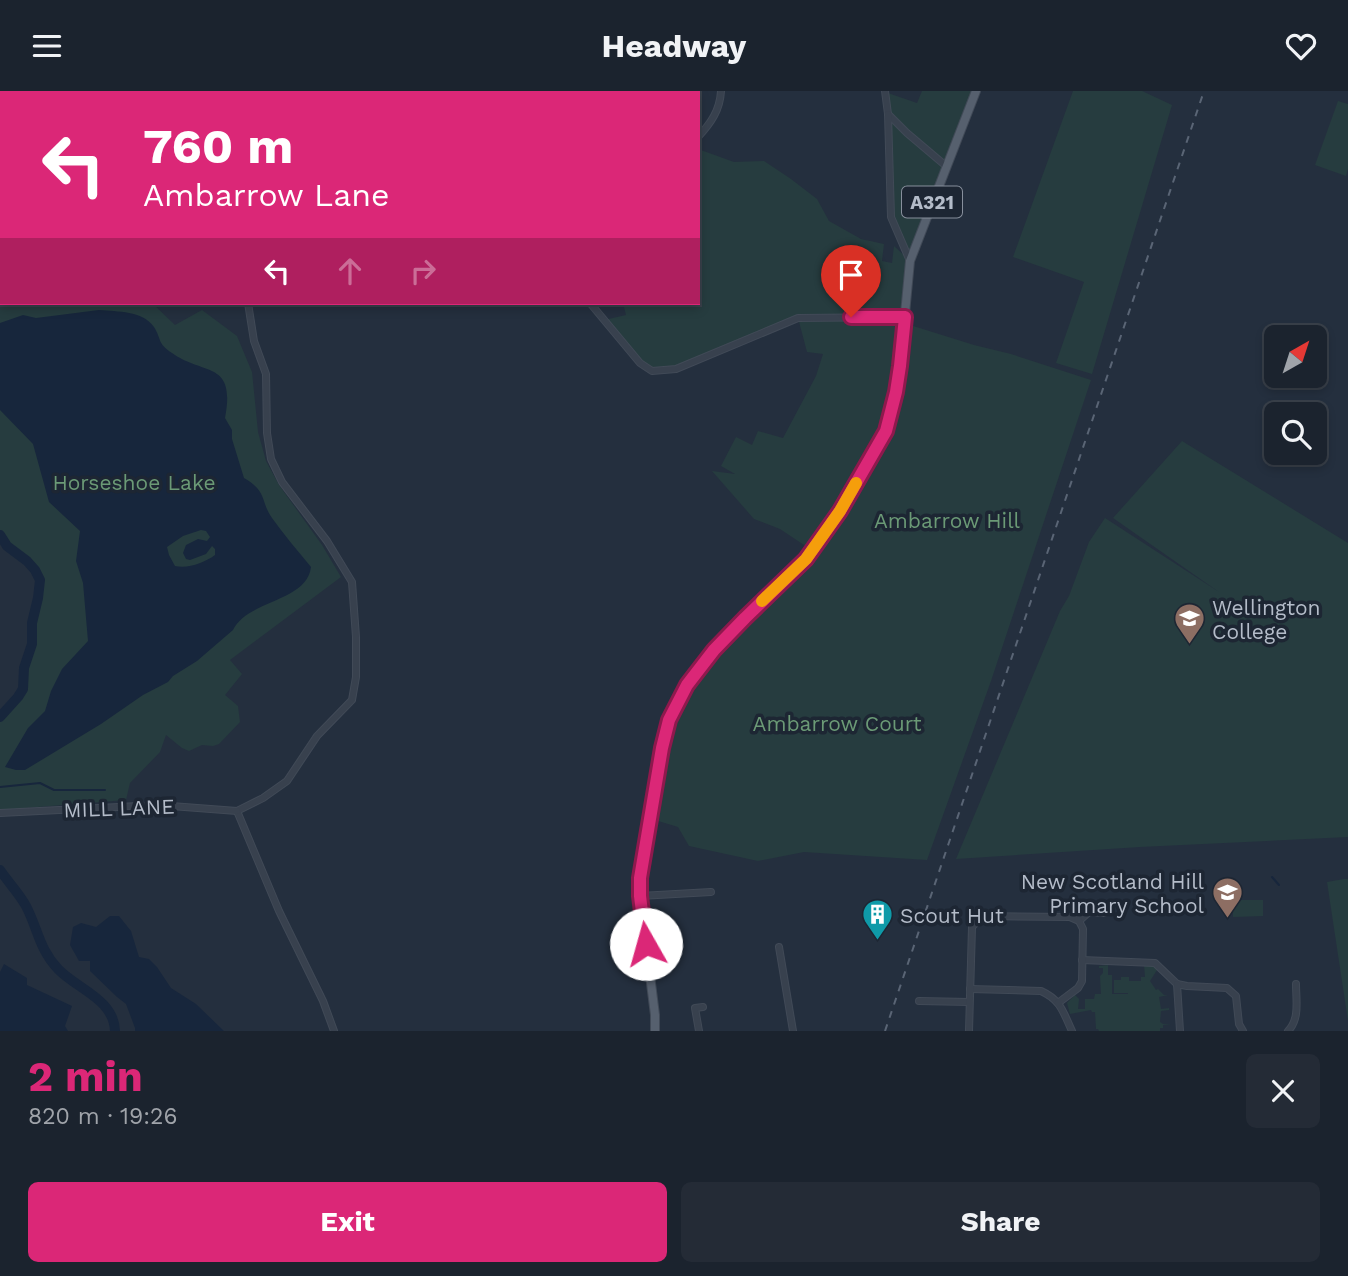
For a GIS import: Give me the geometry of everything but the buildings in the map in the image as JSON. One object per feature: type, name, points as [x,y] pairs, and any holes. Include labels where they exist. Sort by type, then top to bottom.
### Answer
[{"type":"main road","name":"A321","points":[[655,1031],[640,878],[669,720],[687,685],[714,650],[806,559],[840,511],[886,431],[898,379],[910,261],[976,91]]},
{"type":"street","points":[[885,91],[891,217],[910,261]]},
{"type":"street","points":[[700,134],[720,105],[719,93]]},
{"type":"street","points":[[888,114],[946,166]]},
{"type":"street","points":[[248,305],[254,341],[266,374],[267,433],[271,459],[282,482],[327,541],[352,582],[356,677],[352,700],[317,736],[288,781],[237,811],[334,1031]]},
{"type":"street","points":[[592,305],[640,363],[652,371],[676,369],[798,318],[905,317]]},
{"type":"street","name":"MILL LANE","points":[[0,813],[158,805],[237,811]]},
{"type":"street","points":[[640,896],[711,892]]},
{"type":"street","points":[[1079,921],[1089,912],[1104,913]]},
{"type":"street","points":[[970,1031],[971,927],[983,916],[1070,917],[1079,921],[1083,929],[1082,981],[1078,988],[1058,1003]]},
{"type":"street","points":[[779,947],[793,1031]]},
{"type":"street","points":[[1082,960],[1155,963],[1177,984],[1227,988],[1236,996],[1239,1024],[1243,1031]]},
{"type":"street","points":[[1177,984],[1180,1031]]},
{"type":"street","points":[[1288,1031],[1296,1019],[1296,984]]},
{"type":"street","points":[[970,989],[1041,991],[1058,1003],[1073,1031]]},
{"type":"street","points":[[919,1001],[970,1003]]},
{"type":"street","points":[[699,1031],[695,1009],[703,1007]]},
{"type":"green space","points":[[922,91],[976,91],[910,261],[900,366],[886,431],[812,552],[780,529],[754,519],[712,471],[735,474],[721,466],[736,437],[752,445],[758,431],[783,438],[816,376],[823,354],[807,352],[798,318],[676,369],[652,371],[640,363],[604,320],[626,315],[624,305],[700,305],[700,150],[734,162],[764,161],[817,199],[829,221],[861,239],[884,244],[882,261],[892,263],[894,246],[908,259],[891,217],[885,92],[917,103]]},
{"type":"green space","points":[[1073,91],[1142,91],[1172,105],[1092,374],[1056,363],[1084,282],[1013,257]]},
{"type":"green space","points":[[1338,101],[1348,104],[1346,176],[1315,165]]},
{"type":"green space","name":"Horseshoe Lake","points":[[0,305],[154,305],[175,325],[202,310],[237,336],[252,372],[258,432],[266,461],[279,485],[322,545],[341,577],[230,660],[242,674],[225,695],[238,706],[240,722],[219,744],[202,745],[189,751],[166,735],[160,752],[130,783],[126,800],[0,810],[0,714],[20,691],[30,644],[30,623],[37,597],[38,580],[26,562],[6,547],[0,538]]},
{"type":"green space","points":[[910,325],[1091,380],[991,681],[927,860],[804,852],[758,861],[689,846],[678,827],[655,820],[675,725],[692,692],[717,657],[789,584],[844,515],[890,433],[902,393]]},
{"type":"green space","points":[[1182,441],[1348,543],[1348,837],[956,859],[1060,611],[1069,596],[1089,542],[1105,518],[1219,592],[1113,518]]},
{"type":"green space","points":[[1348,879],[1348,1021],[1327,882]]},
{"type":"green space","points":[[1233,900],[1263,900],[1263,916],[1233,917]]},
{"type":"green space","points":[[1108,965],[1108,975],[1112,975],[1112,994],[1128,994],[1114,993],[1114,980],[1129,977],[1129,981],[1141,981],[1141,977],[1145,977],[1144,965],[1153,966],[1157,970],[1150,981],[1156,990],[1168,995],[1159,997],[1161,1009],[1169,1008],[1161,1011],[1160,1022],[1171,1024],[1163,1025],[1160,1031],[1099,1031],[1096,1029],[1095,1012],[1091,1010],[1070,1014],[1067,1003],[1075,995],[1079,999],[1078,1009],[1085,1009],[1085,999],[1094,999],[1095,994],[1101,994],[1100,976],[1103,968],[1099,966]]},
{"type":"water","name":"Horseshoe Lake","points":[[99,310],[143,317],[154,327],[167,350],[215,372],[222,378],[227,399],[225,418],[232,430],[232,439],[244,478],[257,488],[272,518],[311,567],[307,579],[299,587],[251,612],[197,661],[168,682],[25,770],[16,770],[5,767],[28,728],[45,711],[62,669],[88,641],[83,583],[76,561],[80,531],[49,502],[33,444],[0,410],[0,323],[23,315],[36,318]],"holes":[[[206,531],[210,537],[207,541],[198,539],[186,545],[183,553],[186,559],[190,560],[206,554],[212,546],[215,555],[196,565],[175,566],[167,547],[183,536]]]},
{"type":"water","points":[[110,916],[119,916],[131,931],[139,957],[149,959],[171,988],[196,1004],[224,1031],[135,1031],[126,1004],[90,971],[90,961],[79,961],[70,945],[73,927],[81,923],[96,927]]},
{"type":"water","points":[[4,964],[27,978],[27,985],[72,1006],[65,1026],[68,1031],[0,1031],[0,972]]},
{"type":"waterway","points":[[0,535],[7,546],[27,561],[40,580],[32,623],[32,644],[24,668],[23,689],[0,717]]},
{"type":"waterway","points":[[0,787],[40,783],[54,790],[105,790]]},
{"type":"waterway","points":[[0,870],[26,906],[52,961],[66,976],[102,1003],[113,1020],[115,1031]]},
{"type":"waterway","points":[[1272,877],[1279,885]]},
{"type":"railway","points":[[885,1031],[1204,91]]},
{"type":"slow traffic","points":[[762,601],[806,559],[856,483]]},
{"type":"place","name":"Wellington College","points":[[1189,646]]},
{"type":"place","name":"New Scotland Hill Primary School","points":[[1227,920]]},
{"type":"place","name":"Scout Hut","points":[[877,942]]},
{"type":"route","points":[[646,944],[640,878],[669,720],[687,685],[714,650],[806,559],[840,511],[886,431],[896,392],[905,317],[851,317]]},
{"type":"park label","name":"Ambarrow Hill","points":[[947,520]]},
{"type":"park label","name":"Ambarrow Court","points":[[837,723]]}]
